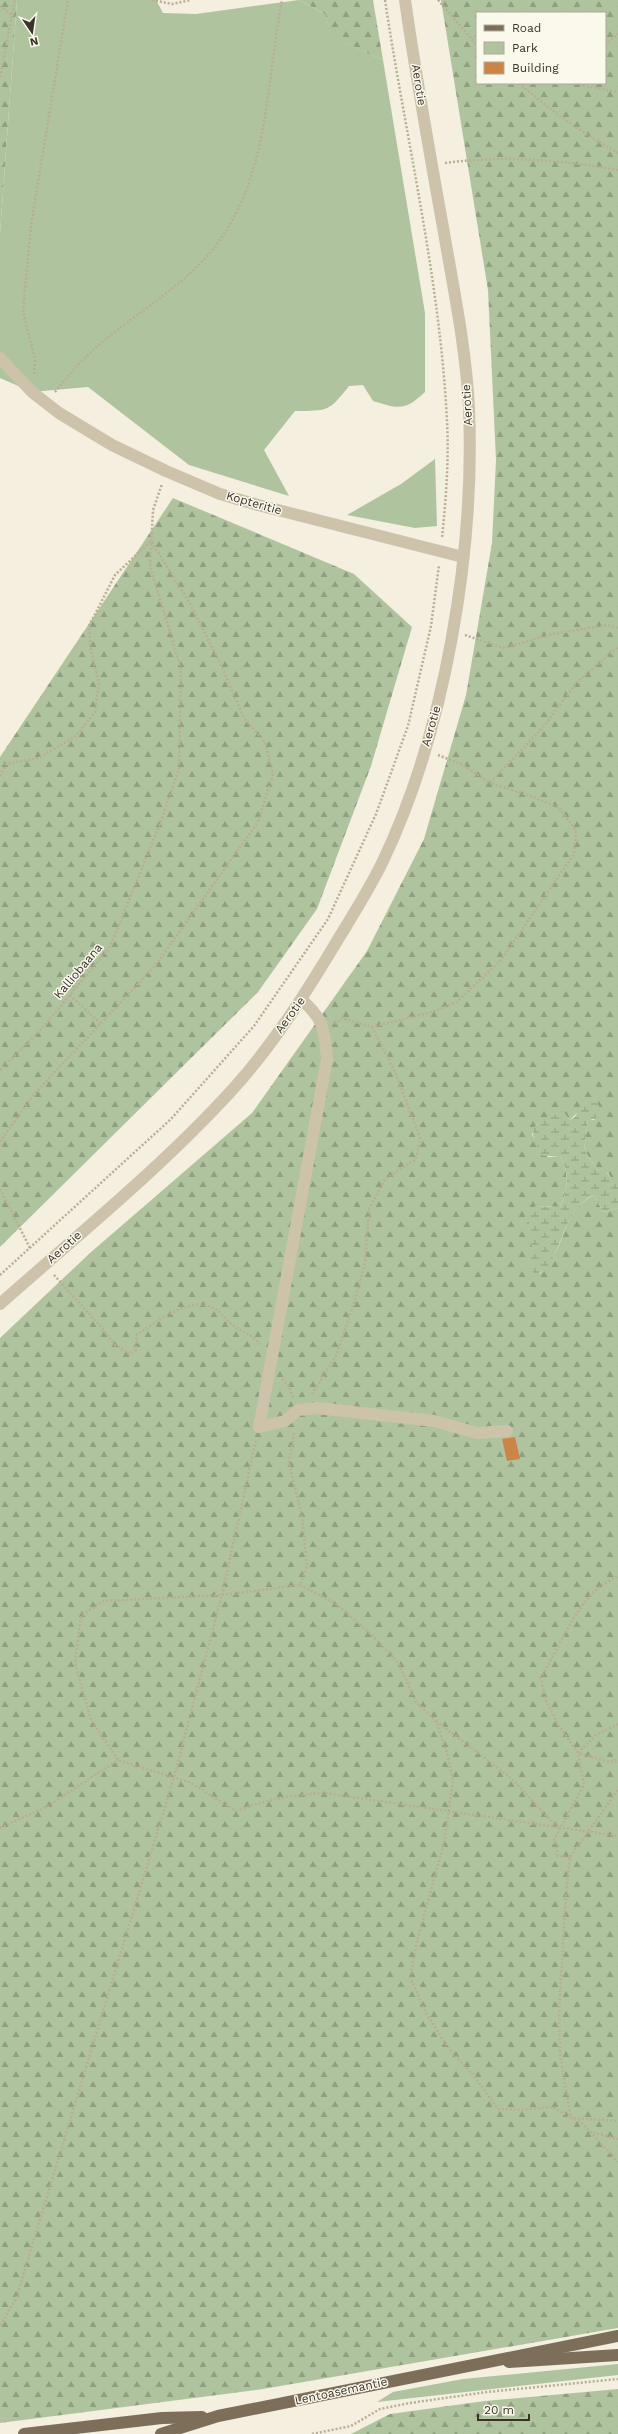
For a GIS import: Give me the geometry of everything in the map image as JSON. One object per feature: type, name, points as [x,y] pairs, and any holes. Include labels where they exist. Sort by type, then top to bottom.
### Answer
[{"type":"main road","name":"Lentoasemantie","points":[[161,2434],[218,2416],[464,2365],[618,2336]]},
{"type":"main road","name":"Lentoasemantie","points":[[464,2365],[618,2355]]},
{"type":"main road","name":"Lentoasemantie","points":[[24,2434],[162,2418],[218,2416]]},
{"type":"street","name":"Aerotie","points":[[0,1304],[182,1141],[235,1087],[302,1000],[362,902],[384,858],[424,749],[442,685],[452,632],[463,557],[469,450],[468,405],[461,328],[405,0]]},
{"type":"street","name":"Kopteritie","points":[[0,358],[32,392],[59,413],[112,445],[166,471],[220,494],[463,557]]},
{"type":"street","points":[[302,1000],[318,1014],[324,1034],[327,1059],[259,1427],[285,1421],[298,1406],[434,1421],[476,1433],[507,1431]]},
{"type":"path","points":[[0,77],[15,0]]},
{"type":"path","points":[[32,392],[35,359],[23,312],[31,225],[68,0]]},
{"type":"path","points":[[152,0],[172,4],[191,0]]},
{"type":"path","points":[[46,404],[86,357],[166,294],[207,256],[229,228],[246,192],[257,160],[269,98],[282,0]]},
{"type":"path","points":[[0,1275],[171,1119],[254,1026],[328,919],[376,814],[408,726],[431,626],[441,552],[446,495],[447,422],[438,318],[385,0]]},
{"type":"path","points":[[438,0],[476,44]]},
{"type":"path","points":[[0,6],[12,15]]},
{"type":"path","points":[[606,44],[618,34]]},
{"type":"path","points":[[520,84],[537,99],[589,136],[618,152]]},
{"type":"path","points":[[578,84],[618,92]]},
{"type":"path","points":[[457,161],[483,158],[547,160],[618,170]]},
{"type":"path","name":"Kalliobaana","points":[[0,1070],[38,1032],[110,947],[161,821],[179,768],[181,669],[150,566],[153,510],[166,471]]},
{"type":"path","points":[[0,776],[6,764],[39,758],[76,736],[95,712],[99,683],[91,651],[89,626],[115,574],[151,541],[189,602],[222,666],[244,718],[265,742],[273,774],[258,822],[155,966],[35,1093],[1,1140],[0,1145]]},
{"type":"path","points":[[431,626],[503,648],[554,634],[607,625],[618,628]]},
{"type":"path","points":[[490,783],[545,726],[576,683],[618,647]]},
{"type":"path","points":[[324,1034],[342,1018],[372,1027],[432,1012],[457,1002],[501,960],[574,854],[576,830],[559,808],[531,796],[490,783],[463,765],[424,749]]},
{"type":"path","points":[[70,995],[100,1023]]},
{"type":"path","points":[[298,1406],[310,1397],[336,1356],[355,1300],[365,1263],[369,1209],[385,1179],[416,1159],[420,1138],[396,1072],[372,1027]]},
{"type":"path","points":[[0,1189],[30,1248]]},
{"type":"path","points":[[45,1264],[102,1328],[115,1345],[129,1354],[136,1350],[137,1334],[181,1309],[197,1305],[216,1309],[230,1323],[248,1333],[264,1349],[270,1364],[289,1386],[293,1398],[298,1406],[289,1462],[302,1517],[307,1566],[300,1585]]},
{"type":"path","points":[[0,2325],[16,2299],[174,1777],[222,1595],[259,1427]]},
{"type":"path","points":[[570,1857],[558,1856],[554,1839],[558,1828],[584,1785],[578,1753],[558,1724],[545,1699],[541,1676],[560,1646],[573,1618],[595,1590],[618,1576]]},
{"type":"path","points":[[558,1828],[511,1778],[436,1721],[416,1702],[399,1664],[373,1636],[335,1602],[300,1585],[222,1595],[103,1601],[81,1616],[76,1663],[90,1720],[118,1760],[189,1782],[236,1811],[259,1802],[288,1795],[324,1794],[447,1813],[558,1828],[618,1836]]},
{"type":"path","points":[[436,1721],[447,1753],[453,1780],[447,1813],[444,1843],[417,1941],[410,1977],[426,2013],[449,2049],[474,2076],[498,2109],[521,2110],[552,2107],[583,2124],[618,2162]]},
{"type":"path","points":[[578,1753],[596,1735],[618,1724]]},
{"type":"path","points":[[578,1753],[609,1762],[618,1760]]},
{"type":"path","points":[[0,1828],[48,1806],[118,1760]]},
{"type":"path","points":[[571,2118],[560,2054],[559,2012],[565,1902],[570,1857],[618,1790]]},
{"type":"path","points":[[571,2118],[618,2121]]},
{"type":"path","points":[[590,2132],[618,2139]]},
{"type":"path","points":[[312,2434],[350,2426],[380,2409],[410,2403],[487,2392],[618,2379]]},
{"type":"green space","points":[[0,0],[17,0],[0,233]]},
{"type":"green space","points":[[17,0],[156,0],[163,13],[196,14],[299,0],[325,14],[332,37],[383,60],[425,313],[425,392],[412,403],[401,407],[396,407],[373,401],[363,385],[349,386],[332,405],[327,408],[315,411],[295,411],[264,450],[289,496],[189,465],[88,387],[32,392],[0,378],[0,233]]},
{"type":"green space","points":[[299,0],[373,0],[383,60],[331,37],[325,14]]},
{"type":"green space","points":[[441,0],[618,0],[618,1178],[611,1178],[608,1173],[598,1170],[584,1150],[588,1120],[595,1120],[578,1112],[570,1120],[558,1113],[537,1124],[532,1134],[540,1151],[548,1157],[560,1156],[567,1175],[565,1195],[560,1207],[536,1206],[525,1218],[532,1235],[540,1274],[548,1265],[557,1250],[572,1215],[584,1201],[594,1195],[603,1212],[618,1208],[618,2328],[263,2389],[0,2423],[0,1338],[90,1253],[252,1113],[367,951],[424,839],[466,695],[492,543],[496,460],[488,290]]},
{"type":"green space","points":[[435,459],[437,526],[415,528],[347,515],[401,484]]},
{"type":"green space","points":[[173,498],[354,574],[412,627],[371,766],[317,909],[258,992],[0,1247],[0,757]]},
{"type":"green space","points":[[588,1099],[599,1105],[600,1116],[588,1121],[584,1150],[598,1170],[605,1170],[611,1178],[618,1178],[618,1208],[603,1212],[594,1195],[582,1203],[567,1225],[551,1261],[544,1270],[535,1275],[529,1266],[532,1241],[525,1218],[526,1212],[536,1206],[560,1207],[565,1195],[567,1175],[560,1156],[543,1156],[537,1146],[533,1132],[539,1123],[563,1111],[570,1120],[575,1117],[583,1100]]},
{"type":"green space","points":[[618,2364],[618,2375],[377,2402],[393,2392],[463,2379]]},
{"type":"green space","points":[[618,2389],[618,2434],[351,2434],[390,2414],[485,2401]]},
{"type":"building","points":[[515,1437],[520,1459],[507,1461],[502,1439]]}]
